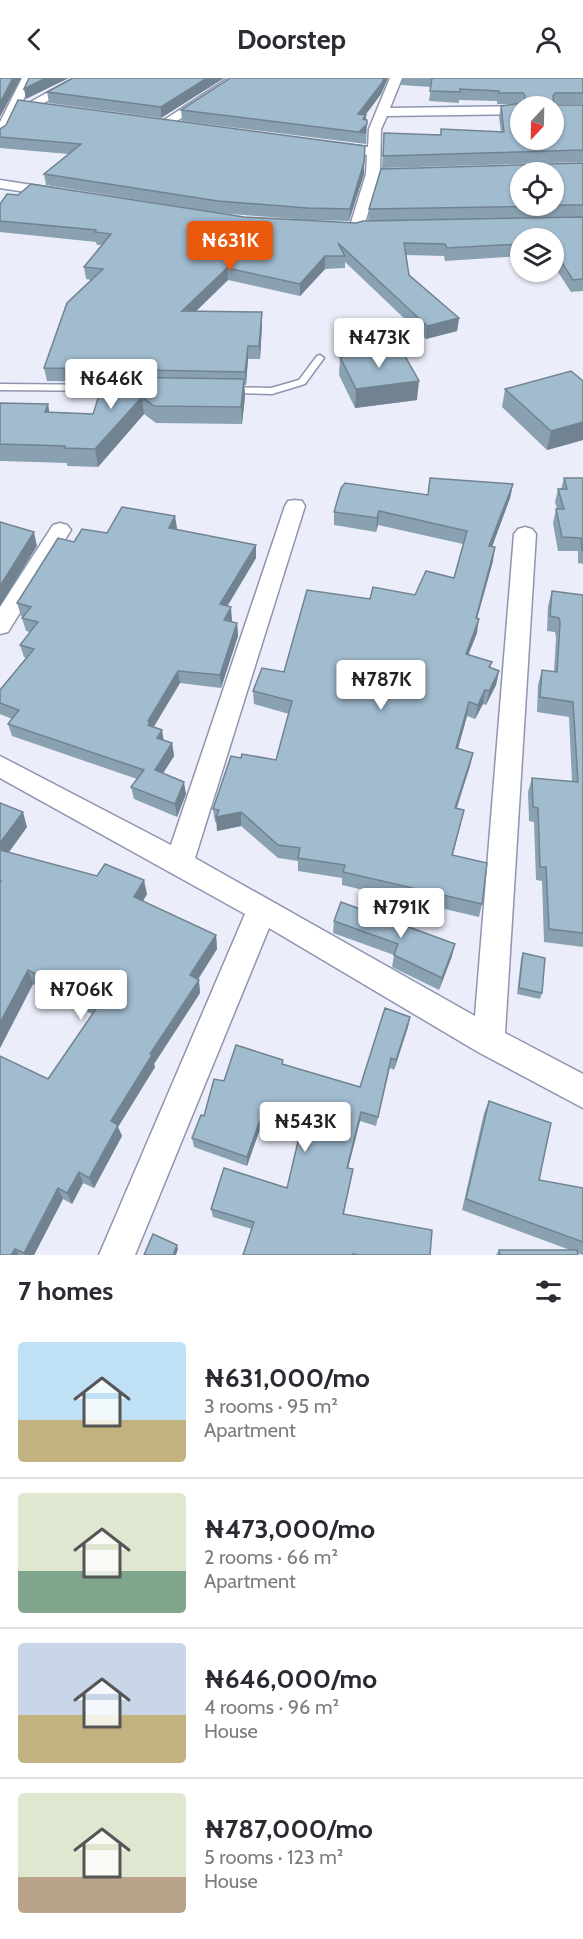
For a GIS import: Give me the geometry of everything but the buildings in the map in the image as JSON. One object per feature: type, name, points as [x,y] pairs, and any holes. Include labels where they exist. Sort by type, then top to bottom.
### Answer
[{"type":"street","points":[[0,135],[28,78]]},
{"type":"street","points":[[29,106],[83,78]]},
{"type":"street","points":[[188,128],[159,124],[236,78]]},
{"type":"street","points":[[356,229],[373,174],[375,129],[396,78]]},
{"type":"street","points":[[15,104],[52,109]]},
{"type":"street","points":[[381,112],[510,110]]},
{"type":"street","points":[[316,145],[374,152]]},
{"type":"street","points":[[373,174],[431,172]]},
{"type":"street","points":[[0,184],[70,195]]},
{"type":"street","points":[[179,863],[296,506]]},
{"type":"street","points":[[0,626],[60,530]]},
{"type":"street","points":[[489,1041],[525,534]]},
{"type":"street","points":[[0,766],[262,909],[489,1041],[583,1092]]},
{"type":"street","points":[[117,1255],[262,909]]},
{"type":"lane","points":[[225,390],[272,391],[302,382],[320,358]]},
{"type":"lane","points":[[0,387],[130,389]]}]
